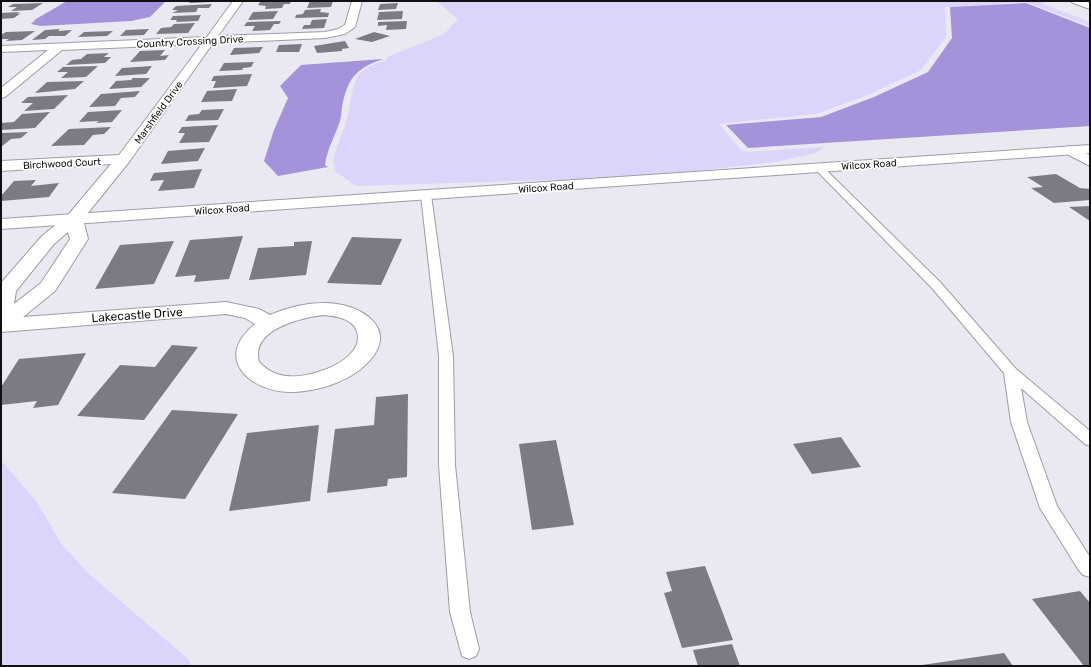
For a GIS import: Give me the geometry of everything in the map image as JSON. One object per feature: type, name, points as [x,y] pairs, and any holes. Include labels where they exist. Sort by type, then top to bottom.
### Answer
[{"type":"main road","name":"Marshfield Drive","points":[[1,316],[6,290],[48,240],[74,219],[124,159],[238,1]]},
{"type":"main road","name":"Country Crossing Drive","points":[[1,49],[325,35],[341,32],[350,27],[357,1]]},
{"type":"main road","points":[[1076,1],[1090,6]]},
{"type":"main road","points":[[1,94],[59,47]]},
{"type":"main road","name":"Wilcox Road","points":[[1,224],[1090,149]]},
{"type":"main road","points":[[1070,150],[1090,161]]},
{"type":"main road","name":"Birchwood Court","points":[[1,166],[124,159]]},
{"type":"main road","points":[[1,325],[48,287],[79,239],[74,219]]},
{"type":"main road","name":"Lakecastle Drive","points":[[1,325],[226,308],[252,313],[269,324]]},
{"type":"main road","points":[[323,308],[340,310],[355,315],[365,323],[370,334],[368,345],[360,358],[346,368],[327,377],[306,382],[284,383],[266,379],[253,370],[247,359],[248,347],[256,335],[269,324],[304,310],[323,308]]},
{"type":"lane","points":[[819,168],[936,285],[1011,372],[1090,440]]},
{"type":"lane","points":[[426,195],[446,356],[448,465],[460,612],[469,649]]},
{"type":"lane","points":[[1011,372],[1019,422],[1049,508],[1084,563],[1090,569]]},
{"type":"shaded area","points":[[67,1],[166,1],[150,17],[131,21],[41,26],[31,24],[36,19]]},
{"type":"shaded area","points":[[436,1],[1046,1],[1043,4],[1090,22],[1090,26],[1026,2],[945,7],[946,37],[921,70],[868,95],[816,114],[719,124],[740,149],[746,152],[825,147],[816,153],[775,162],[695,171],[586,179],[356,186],[333,170],[336,167],[333,163],[335,152],[348,116],[354,85],[360,74],[373,65],[387,60],[387,57],[444,34],[458,19]]},
{"type":"shaded area","points":[[1026,3],[1090,28],[1090,126],[748,148],[726,125],[821,117],[874,97],[928,72],[952,38],[950,7]]},
{"type":"shaded area","points":[[383,59],[374,62],[361,70],[356,74],[348,86],[342,104],[340,121],[326,159],[325,165],[328,167],[278,176],[264,161],[274,130],[288,98],[280,86],[301,65]]},
{"type":"shaded area","points":[[1,460],[37,502],[62,545],[88,573],[189,660],[191,666],[1,666]]},
{"type":"building","points":[[191,1],[214,1],[189,3]]},
{"type":"building","points":[[291,1],[290,4],[284,4],[282,8],[265,9],[266,6],[258,5],[260,2]]},
{"type":"building","points":[[310,1],[333,1],[331,7],[307,8]]},
{"type":"building","points":[[43,3],[32,10],[11,11],[17,7],[8,7],[13,4]]},
{"type":"building","points":[[398,3],[396,9],[378,10],[380,4]]},
{"type":"building","points":[[212,4],[209,8],[198,8],[196,12],[172,13],[178,10],[172,10],[176,6]]},
{"type":"building","points":[[321,9],[320,12],[329,13],[328,17],[295,18],[296,15],[303,14],[305,10]]},
{"type":"building","points":[[278,11],[273,19],[248,20],[253,12]]},
{"type":"building","points":[[403,11],[402,19],[377,20],[379,12]]},
{"type":"building","points":[[19,12],[17,14],[21,13],[14,18],[1,19],[1,13]]},
{"type":"building","points":[[201,15],[198,21],[176,22],[177,20],[170,20],[173,16]]},
{"type":"building","points":[[327,19],[324,28],[302,29],[304,25],[310,25],[312,20]]},
{"type":"building","points":[[281,21],[279,24],[274,24],[270,30],[252,31],[255,26],[244,26],[247,22]]},
{"type":"building","points":[[407,21],[406,29],[386,30],[387,25],[378,26],[378,22]]},
{"type":"building","points":[[195,23],[188,33],[156,34],[161,28],[171,27],[174,24]]},
{"type":"building","points":[[60,29],[58,31],[72,30],[65,36],[49,36],[45,39],[32,40],[45,30]]},
{"type":"building","points":[[149,29],[144,35],[120,36],[126,30]]},
{"type":"building","points":[[35,31],[22,40],[6,41],[9,39],[1,39],[1,35],[6,32]]},
{"type":"building","points":[[113,31],[107,36],[78,37],[84,32]]},
{"type":"building","points":[[374,32],[390,36],[372,42],[355,39]]},
{"type":"building","points":[[345,41],[349,48],[342,49],[342,51],[317,53],[314,46]]},
{"type":"building","points":[[302,44],[299,52],[276,52],[279,45]]},
{"type":"building","points":[[263,47],[259,53],[230,55],[234,48]]},
{"type":"building","points":[[165,50],[160,56],[169,55],[165,60],[130,62],[140,51]]},
{"type":"building","points":[[109,53],[104,57],[111,57],[105,63],[66,65],[72,60],[81,59],[87,54]]},
{"type":"building","points":[[254,62],[251,67],[243,68],[242,70],[219,71],[224,63]]},
{"type":"building","points":[[98,66],[86,77],[61,78],[68,72],[57,72],[63,67]]},
{"type":"building","points":[[152,66],[146,74],[115,76],[122,68]]},
{"type":"building","points":[[252,74],[247,86],[213,88],[216,81],[211,81],[214,76]]},
{"type":"building","points":[[133,78],[150,78],[141,87],[109,89],[116,81],[131,80]]},
{"type":"building","points":[[84,81],[75,89],[35,93],[47,82]]},
{"type":"building","points":[[237,89],[232,101],[201,102],[207,91]]},
{"type":"building","points":[[140,91],[135,97],[121,98],[115,106],[89,107],[101,94]]},
{"type":"building","points":[[68,95],[54,109],[24,111],[33,103],[21,103],[28,97]]},
{"type":"building","points":[[224,109],[218,120],[185,121],[189,115],[199,114],[202,110]]},
{"type":"building","points":[[122,110],[112,122],[79,122],[88,112]]},
{"type":"building","points":[[50,112],[35,128],[1,130],[1,123],[14,122],[22,114]]},
{"type":"building","points":[[218,125],[209,142],[179,143],[185,133],[178,133],[182,127]]},
{"type":"building","points":[[111,127],[104,134],[93,135],[84,145],[51,146],[69,129]]},
{"type":"building","points":[[28,132],[21,138],[11,139],[1,147],[1,133]]},
{"type":"building","points":[[205,148],[198,161],[161,164],[168,151]]},
{"type":"building","points":[[202,169],[194,188],[158,191],[164,180],[150,181],[154,173]]},
{"type":"building","points":[[1056,174],[1080,188],[1090,189],[1090,200],[1054,203],[1031,188],[1043,187],[1027,177]]},
{"type":"building","points":[[36,180],[31,186],[59,183],[49,197],[1,201],[1,196],[14,181]]},
{"type":"building","points":[[1090,206],[1090,221],[1069,207]]},
{"type":"building","points":[[243,236],[229,279],[194,282],[196,275],[175,277],[190,240]]},
{"type":"building","points":[[352,237],[402,239],[381,285],[327,283]]},
{"type":"building","points":[[174,241],[154,284],[95,289],[120,245]]},
{"type":"building","points":[[312,241],[306,275],[249,280],[258,248],[294,246],[294,242]]},
{"type":"building","points":[[172,345],[198,347],[144,420],[77,416],[120,365],[155,367]]},
{"type":"building","points":[[86,353],[58,405],[33,408],[37,401],[1,405],[1,387],[19,359]]},
{"type":"building","points":[[408,394],[407,477],[388,479],[387,486],[327,493],[335,429],[374,425],[376,397]]},
{"type":"building","points":[[172,410],[238,414],[185,499],[112,493]]},
{"type":"building","points":[[319,425],[310,501],[229,511],[247,433]]},
{"type":"building","points":[[841,437],[861,467],[812,474],[793,444]]},
{"type":"building","points":[[556,440],[574,525],[532,530],[519,444]]},
{"type":"building","points":[[705,566],[733,640],[682,648],[664,593],[672,591],[666,572]]},
{"type":"building","points":[[1080,591],[1090,603],[1090,666],[1084,666],[1032,599]]},
{"type":"building","points":[[732,644],[740,666],[698,666],[693,650]]},
{"type":"building","points":[[1004,653],[1013,666],[922,666],[922,665]]}]
